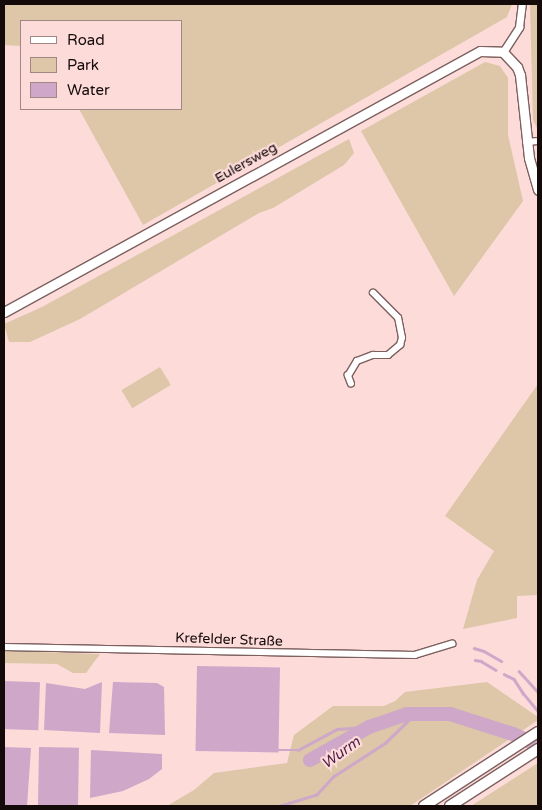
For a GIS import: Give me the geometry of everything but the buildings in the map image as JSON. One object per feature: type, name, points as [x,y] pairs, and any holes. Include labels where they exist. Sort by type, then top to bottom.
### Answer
[{"type":"highway","points":[[424,806],[538,732]]},
{"type":"highway","points":[[450,806],[538,749]]},
{"type":"main road","name":"Eulersweg","points":[[4,312],[470,55],[484,50],[504,52]]},
{"type":"main road","points":[[504,52],[513,60],[520,75],[526,142],[538,190]]},
{"type":"street","points":[[504,52],[519,27],[522,4]]},
{"type":"street","points":[[526,142],[538,141]]},
{"type":"street","points":[[350,384],[348,376],[357,361],[373,355],[388,355],[396,350],[402,338],[398,318],[373,293]]},
{"type":"street","name":"Krefelder Straße","points":[[4,647],[415,655],[452,644]]},
{"type":"green space","points":[[4,4],[512,4],[507,17],[143,225],[80,110],[182,110],[182,20],[20,20],[20,46],[4,45]]},
{"type":"green space","points":[[530,4],[538,4],[538,130],[533,120]]},
{"type":"green space","points":[[485,62],[500,66],[508,78],[508,135],[523,201],[454,296],[361,131]]},
{"type":"green space","points":[[349,139],[354,153],[344,165],[273,208],[259,213],[80,319],[30,342],[9,342],[4,324],[42,307]]},
{"type":"green space","points":[[160,367],[171,385],[132,408],[121,390]]},
{"type":"green space","points":[[538,384],[538,595],[517,596],[517,618],[463,629],[477,580],[494,551],[445,516]]},
{"type":"green space","points":[[4,651],[100,654],[86,673],[73,673],[57,664],[4,663]]},
{"type":"green space","points":[[487,682],[538,717],[538,720],[410,806],[167,806],[194,790],[214,773],[287,763],[294,735],[333,706],[384,706],[395,701],[405,692]]},
{"type":"green space","points":[[538,763],[538,806],[471,806]]},
{"type":"water","points":[[197,666],[280,667],[279,752],[196,751]]},
{"type":"water","points":[[4,681],[40,682],[38,730],[4,729]]},
{"type":"water","points":[[102,682],[100,733],[44,730],[46,683],[85,689]]},
{"type":"water","points":[[113,682],[157,683],[164,687],[165,735],[109,733]]},
{"type":"water","points":[[4,747],[31,748],[27,806],[4,806]]},
{"type":"water","points":[[39,747],[79,748],[78,806],[38,806]]},
{"type":"water","points":[[91,750],[162,754],[162,769],[149,779],[123,791],[90,798]]},
{"type":"waterway","points":[[474,648],[484,651],[501,661]]},
{"type":"waterway","points":[[475,660],[481,661],[496,670]]},
{"type":"waterway","points":[[519,671],[538,692]]},
{"type":"waterway","points":[[504,674],[514,679],[538,711]]},
{"type":"waterway","name":"Wurm","points":[[279,806],[316,795],[334,776],[385,743],[416,713]]},
{"type":"waterway","name":"Wurm","points":[[310,760],[369,727],[407,714],[450,714],[513,734],[538,745]]},
{"type":"waterway","points":[[277,750],[298,750],[337,729],[369,727]]}]
